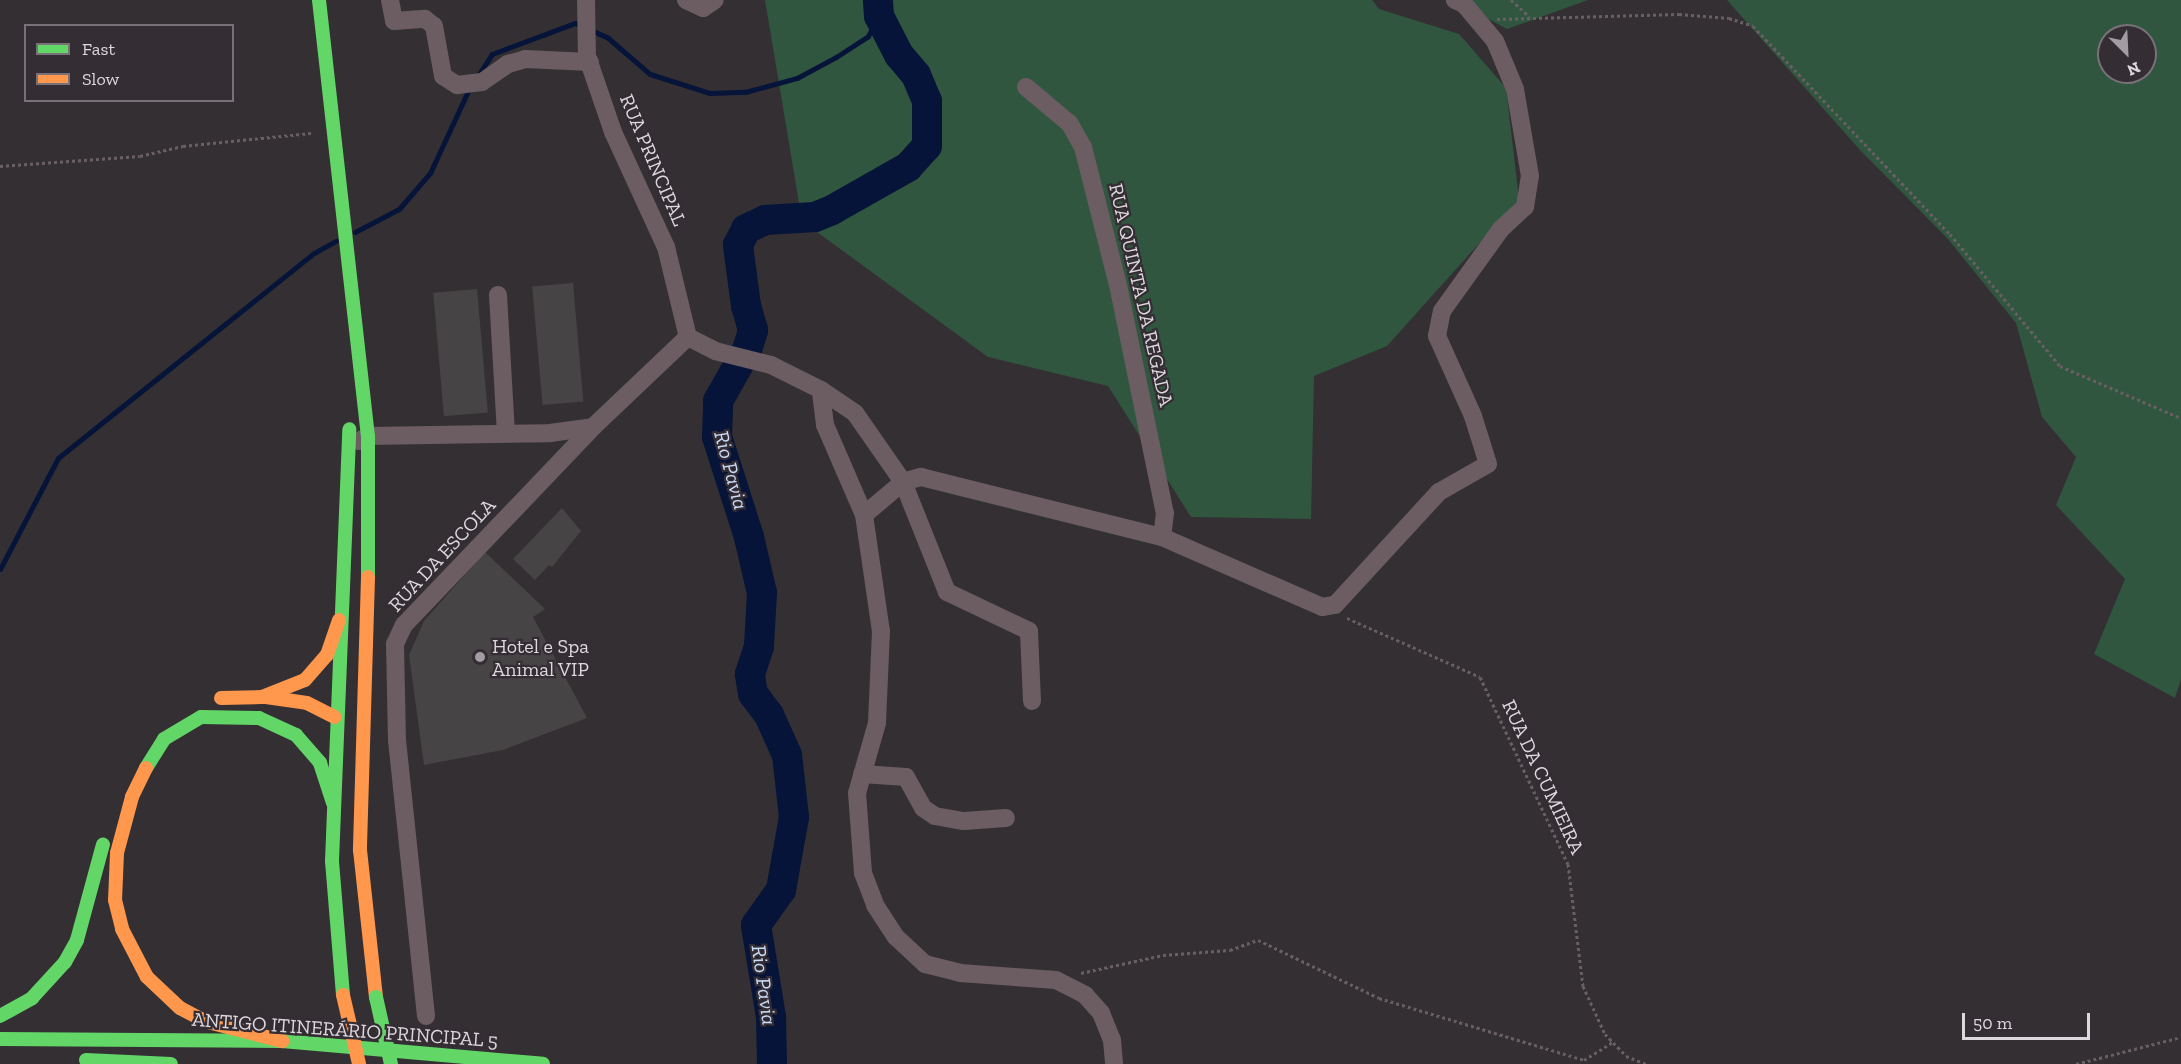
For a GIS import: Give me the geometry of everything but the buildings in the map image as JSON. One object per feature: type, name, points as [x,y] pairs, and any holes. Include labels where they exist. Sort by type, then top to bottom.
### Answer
[{"type":"main road","points":[[319,0],[368,436],[360,850],[376,998],[392,1064]]},
{"type":"main road","points":[[351,295],[349,459],[334,717],[332,893],[343,995],[359,1064]]},
{"type":"main road","points":[[262,697],[295,686],[313,673],[327,655],[339,620]]},
{"type":"main road","points":[[282,1041],[204,1021],[180,1008],[147,977],[134,958],[115,900],[117,853],[127,814],[148,764],[164,739],[201,717],[307,722],[334,717],[351,707],[365,674]]},
{"type":"main road","points":[[205,700],[262,697],[307,703],[334,717],[348,739],[350,822],[360,850]]},
{"type":"main road","points":[[259,718],[289,731],[309,747],[320,763],[333,803]]},
{"type":"main road","points":[[0,1016],[32,998],[65,962],[77,939],[119,786]]},
{"type":"main road","name":"ANTIGO ITINERÁRIO PRINCIPAL 5","points":[[0,1039],[282,1041],[543,1064]]},
{"type":"main road","points":[[76,1060],[171,1064]]},
{"type":"street","points":[[390,0],[394,21],[425,19],[434,26],[443,76],[459,85],[482,82],[508,64],[525,59],[590,63]]},
{"type":"street","points":[[686,0],[709,4]]},
{"type":"street","points":[[864,515],[903,482],[921,477],[1162,537],[1322,607],[1335,605],[1439,492],[1488,464],[1473,416],[1437,336],[1442,311],[1501,229],[1525,207],[1530,176],[1515,89],[1495,41],[1477,17],[1455,0]]},
{"type":"street","name":"RUA PRINCIPAL","points":[[586,8],[590,63],[614,132],[666,247],[688,337]]},
{"type":"street","name":"RUA QUINTA DA REGADA","points":[[1026,87],[1070,124],[1083,147],[1118,285],[1166,513],[1162,537]]},
{"type":"street","points":[[498,295],[506,433]]},
{"type":"street","points":[[688,337],[742,358],[771,365],[821,390],[855,413],[903,482],[947,592],[1029,631],[1032,701]]},
{"type":"street","name":"RUA DA ESCOLA","points":[[426,1016],[397,740],[395,644],[404,626],[593,427],[688,337]]},
{"type":"street","points":[[349,369],[357,386],[359,427],[368,436]]},
{"type":"street","points":[[821,390],[825,425],[864,515],[881,631],[877,723],[857,793],[863,873],[875,905],[896,937],[926,964],[960,973],[1056,980],[1085,995],[1101,1013],[1112,1040],[1114,1064]]},
{"type":"street","points":[[363,392],[383,427],[405,437]]},
{"type":"street","points":[[349,459],[354,447],[368,436],[550,433],[593,427]]},
{"type":"street","points":[[369,472],[376,450],[405,437]]},
{"type":"street","points":[[862,774],[906,777],[923,808],[935,816],[964,821],[1006,818]]},
{"type":"path","points":[[1511,0],[1530,17]]},
{"type":"path","points":[[1477,17],[1712,15],[1753,26],[1950,234],[2060,366],[2181,418]]},
{"type":"path","points":[[0,166],[140,156],[183,146],[319,133]]},
{"type":"path","name":"RUA DA CUMIEIRA","points":[[1335,605],[1342,616],[1480,677],[1568,864],[1583,986],[1612,1042],[1626,1056],[1647,1064]]},
{"type":"path","points":[[1056,980],[1163,955],[1230,950],[1257,940],[1379,998],[1584,1060],[1612,1042]]},
{"type":"path","points":[[2076,1064],[2181,1037]]},
{"type":"green space","points":[[765,0],[1372,0],[1379,9],[1459,34],[1506,88],[1519,199],[1387,346],[1314,376],[1311,519],[1191,517],[1108,386],[988,357],[802,221]]},
{"type":"green space","points":[[1453,0],[1588,0],[1507,29]]},
{"type":"green space","points":[[1727,0],[2181,0],[2181,679],[2175,698],[2094,654],[2125,579],[2056,505],[2076,457],[2042,417],[2016,323],[1947,238],[1860,150]]},
{"type":"waterway","name":"Rio Pavia","points":[[772,1064],[771,1017],[756,925],[781,890],[794,817],[787,755],[769,715],[753,694],[750,674],[759,646],[762,593],[749,537],[717,437],[718,401],[747,350],[753,330],[746,306],[738,245],[746,229],[765,220],[815,217],[832,210],[908,167],[927,146],[927,101],[916,75],[899,55],[879,16],[878,0]]},
{"type":"waterway","points":[[477,77],[492,54],[575,23],[608,38],[650,74],[710,93],[745,92],[797,78],[836,57],[868,36],[879,16]]},
{"type":"waterway","points":[[355,232],[399,209],[430,173],[470,87]]},
{"type":"waterway","points":[[0,569],[58,458],[314,253],[336,241]]},
{"type":"traffic: fast","points":[[319,0],[368,436],[368,577]]},
{"type":"traffic: fast","points":[[343,995],[332,861],[349,429]]},
{"type":"traffic: fast","points":[[146,768],[164,739],[201,717],[259,718],[296,735],[320,763],[333,803]]},
{"type":"traffic: fast","points":[[0,1016],[32,998],[65,962],[77,940],[103,844]]},
{"type":"traffic: fast","points":[[376,997],[391,1064]]},
{"type":"traffic: fast","points":[[0,1039],[282,1041],[543,1064]]},
{"type":"traffic: fast","points":[[86,1060],[171,1064]]},
{"type":"traffic: slow","points":[[368,577],[360,850],[376,997]]},
{"type":"traffic: slow","points":[[221,698],[262,697],[305,680],[327,655],[339,620]]},
{"type":"traffic: slow","points":[[266,697],[307,703],[335,717]]},
{"type":"traffic: slow","points":[[146,768],[132,797],[117,853],[115,900],[122,929],[147,977],[180,1008],[204,1021],[282,1041]]},
{"type":"traffic: slow","points":[[343,995],[359,1064]]},
{"type":"place","name":"Hotel e Spa Animal VIP","points":[[480,657]]}]
